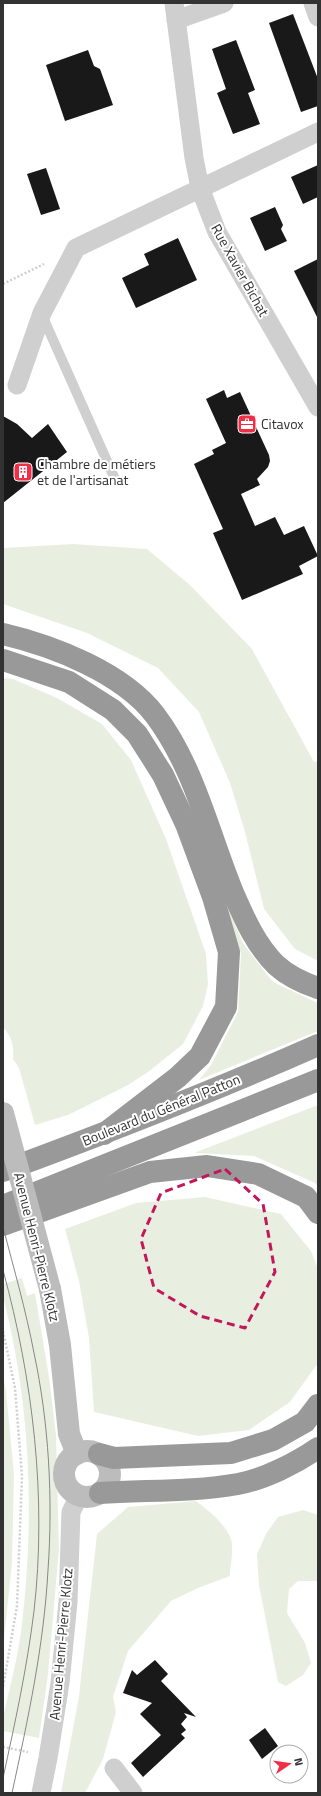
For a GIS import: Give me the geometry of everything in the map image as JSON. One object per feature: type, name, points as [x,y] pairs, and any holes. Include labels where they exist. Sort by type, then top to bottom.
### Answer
[{"type":"highway","points":[[3,634],[24,639],[53,649],[88,665],[131,691],[155,715],[186,768],[246,924],[260,946],[276,965],[295,978],[318,988]]},
{"type":"highway","points":[[3,660],[69,682],[112,710],[137,734],[163,775],[186,824],[213,898],[229,952],[226,1007],[200,1056],[178,1076],[104,1134]]},
{"type":"highway","name":"Boulevard du Général Patton","points":[[3,1171],[104,1134],[242,1078],[318,1045]]},
{"type":"highway","points":[[3,1206],[318,1080]]},
{"type":"highway","points":[[3,1225],[150,1172],[207,1166],[258,1174],[306,1197],[318,1213]]},
{"type":"highway","points":[[98,1454],[114,1458],[231,1453],[273,1440],[305,1422],[318,1405]]},
{"type":"highway","points":[[100,1493],[239,1484],[281,1469],[302,1459],[318,1448]]},
{"type":"street","points":[[175,11],[224,3]]},
{"type":"street","points":[[313,3],[318,17]]},
{"type":"street","name":"Rue Xavier Bichat","points":[[175,11],[194,158],[200,188],[217,232],[316,401]]},
{"type":"street","points":[[17,386],[42,313],[76,248],[318,132]]},
{"type":"street","name":"Avenue Henri-Pierre Klotz","points":[[3,1113],[50,1289],[60,1345],[69,1434],[77,1454]]},
{"type":"street","points":[[84,1452],[98,1454],[108,1466],[110,1473],[109,1481],[100,1493],[94,1497],[79,1496],[72,1492],[64,1479],[66,1464],[77,1454],[84,1452]]},
{"type":"street","name":"Avenue Henri-Pierre Klotz","points":[[41,1793],[61,1676],[68,1602],[71,1512],[79,1496]]},
{"type":"street","points":[[114,1768],[133,1793]]},
{"type":"lane","points":[[42,313],[115,479]]},
{"type":"path","points":[[3,284],[76,248]]},
{"type":"path","points":[[3,1331],[15,1388],[22,1476],[17,1606],[3,1687]]},
{"type":"path","points":[[3,1747],[29,1752]]},
{"type":"highlighted area","points":[[225,1169],[263,1204],[275,1272],[245,1328],[200,1316],[154,1288],[141,1239],[161,1193]]},
{"type":"green space","points":[[73,544],[147,549],[190,585],[252,649],[314,762],[318,761],[318,961],[295,949],[264,909],[245,832],[230,783],[199,712],[158,668],[87,633],[3,604],[3,548]]},
{"type":"green space","points":[[3,678],[13,679],[57,698],[102,724],[131,760],[166,839],[206,954],[208,984],[203,1006],[183,1044],[148,1072],[128,1085],[68,1115],[35,1125],[19,1068],[13,1059],[12,1042],[3,1027]]},
{"type":"green space","points":[[223,897],[244,945],[273,982],[318,1003],[318,1031],[199,1080],[211,1065],[238,1012],[241,954]]},
{"type":"green space","points":[[318,1105],[318,1187],[315,1183],[254,1156],[194,1153]]},
{"type":"green space","points":[[205,1197],[281,1214],[311,1251],[318,1269],[318,1363],[290,1402],[249,1430],[198,1436],[94,1412],[89,1338],[79,1281],[65,1229],[136,1203]]},
{"type":"green space","points":[[22,1278],[27,1296],[35,1293],[49,1377],[56,1435],[59,1550],[48,1674],[39,1738],[3,1731],[3,1718],[21,1632],[28,1547],[29,1505],[25,1421],[20,1379],[3,1296],[3,1284]]},
{"type":"green space","points":[[3,1376],[6,1391],[14,1475],[12,1563],[3,1648]]},
{"type":"green space","points":[[196,1501],[207,1509],[224,1526],[231,1539],[232,1553],[230,1576],[198,1588],[171,1601],[128,1651],[113,1697],[116,1712],[103,1759],[85,1793],[61,1793],[79,1696],[97,1534],[128,1507]]},
{"type":"green space","points":[[303,1510],[318,1515],[318,1581],[298,1581],[289,1589],[287,1613],[305,1643],[311,1663],[303,1675],[286,1686],[278,1682],[259,1585],[257,1554],[266,1534],[278,1517]]},
{"type":"building","points":[[293,14],[318,79],[318,106],[301,112],[269,23]]},
{"type":"building","points":[[236,40],[255,90],[248,93],[260,124],[233,134],[217,93],[226,89],[212,49]]},
{"type":"building","points":[[88,50],[94,66],[100,69],[113,105],[65,121],[46,65]]},
{"type":"building","points":[[318,165],[318,197],[303,204],[291,177]]},
{"type":"building","points":[[46,168],[60,209],[41,215],[27,174]]},
{"type":"building","points":[[275,207],[283,225],[281,229],[287,241],[265,251],[250,218]]},
{"type":"building","points":[[178,238],[197,280],[136,308],[122,278],[149,265],[144,254]]},
{"type":"building","points":[[318,259],[318,319],[294,271]]},
{"type":"building","points":[[224,390],[227,398],[240,392],[269,455],[270,461],[268,467],[257,479],[260,485],[241,494],[255,526],[275,517],[284,535],[304,526],[318,556],[299,566],[303,574],[242,600],[213,533],[223,529],[194,464],[214,454],[212,450],[226,443],[206,399]]},
{"type":"building","name":"Chambre de métiers et de l'artisanat","points":[[3,416],[17,424],[32,438],[48,424],[67,452],[3,503]]},
{"type":"building","points":[[155,1660],[168,1674],[161,1681],[196,1717],[184,1713],[187,1717],[181,1724],[186,1730],[181,1734],[185,1738],[143,1777],[131,1763],[161,1735],[140,1714],[152,1703],[123,1693],[132,1670],[137,1675]]},
{"type":"building","points":[[265,1728],[277,1744],[269,1744],[269,1753],[262,1759],[249,1740]]},
{"type":"tram line","points":[[3,1227],[20,1290],[39,1380],[46,1434],[50,1489],[49,1543],[43,1626],[29,1710],[12,1793]]},
{"type":"tram line","points":[[3,1270],[22,1354],[29,1396],[35,1439],[39,1526],[38,1568],[34,1611],[28,1653],[3,1778]]},
{"type":"place","name":"Citavox","points":[[247,424]]},
{"type":"place","name":"Chambre de métiers et de l'artisanat","points":[[23,472]]}]
